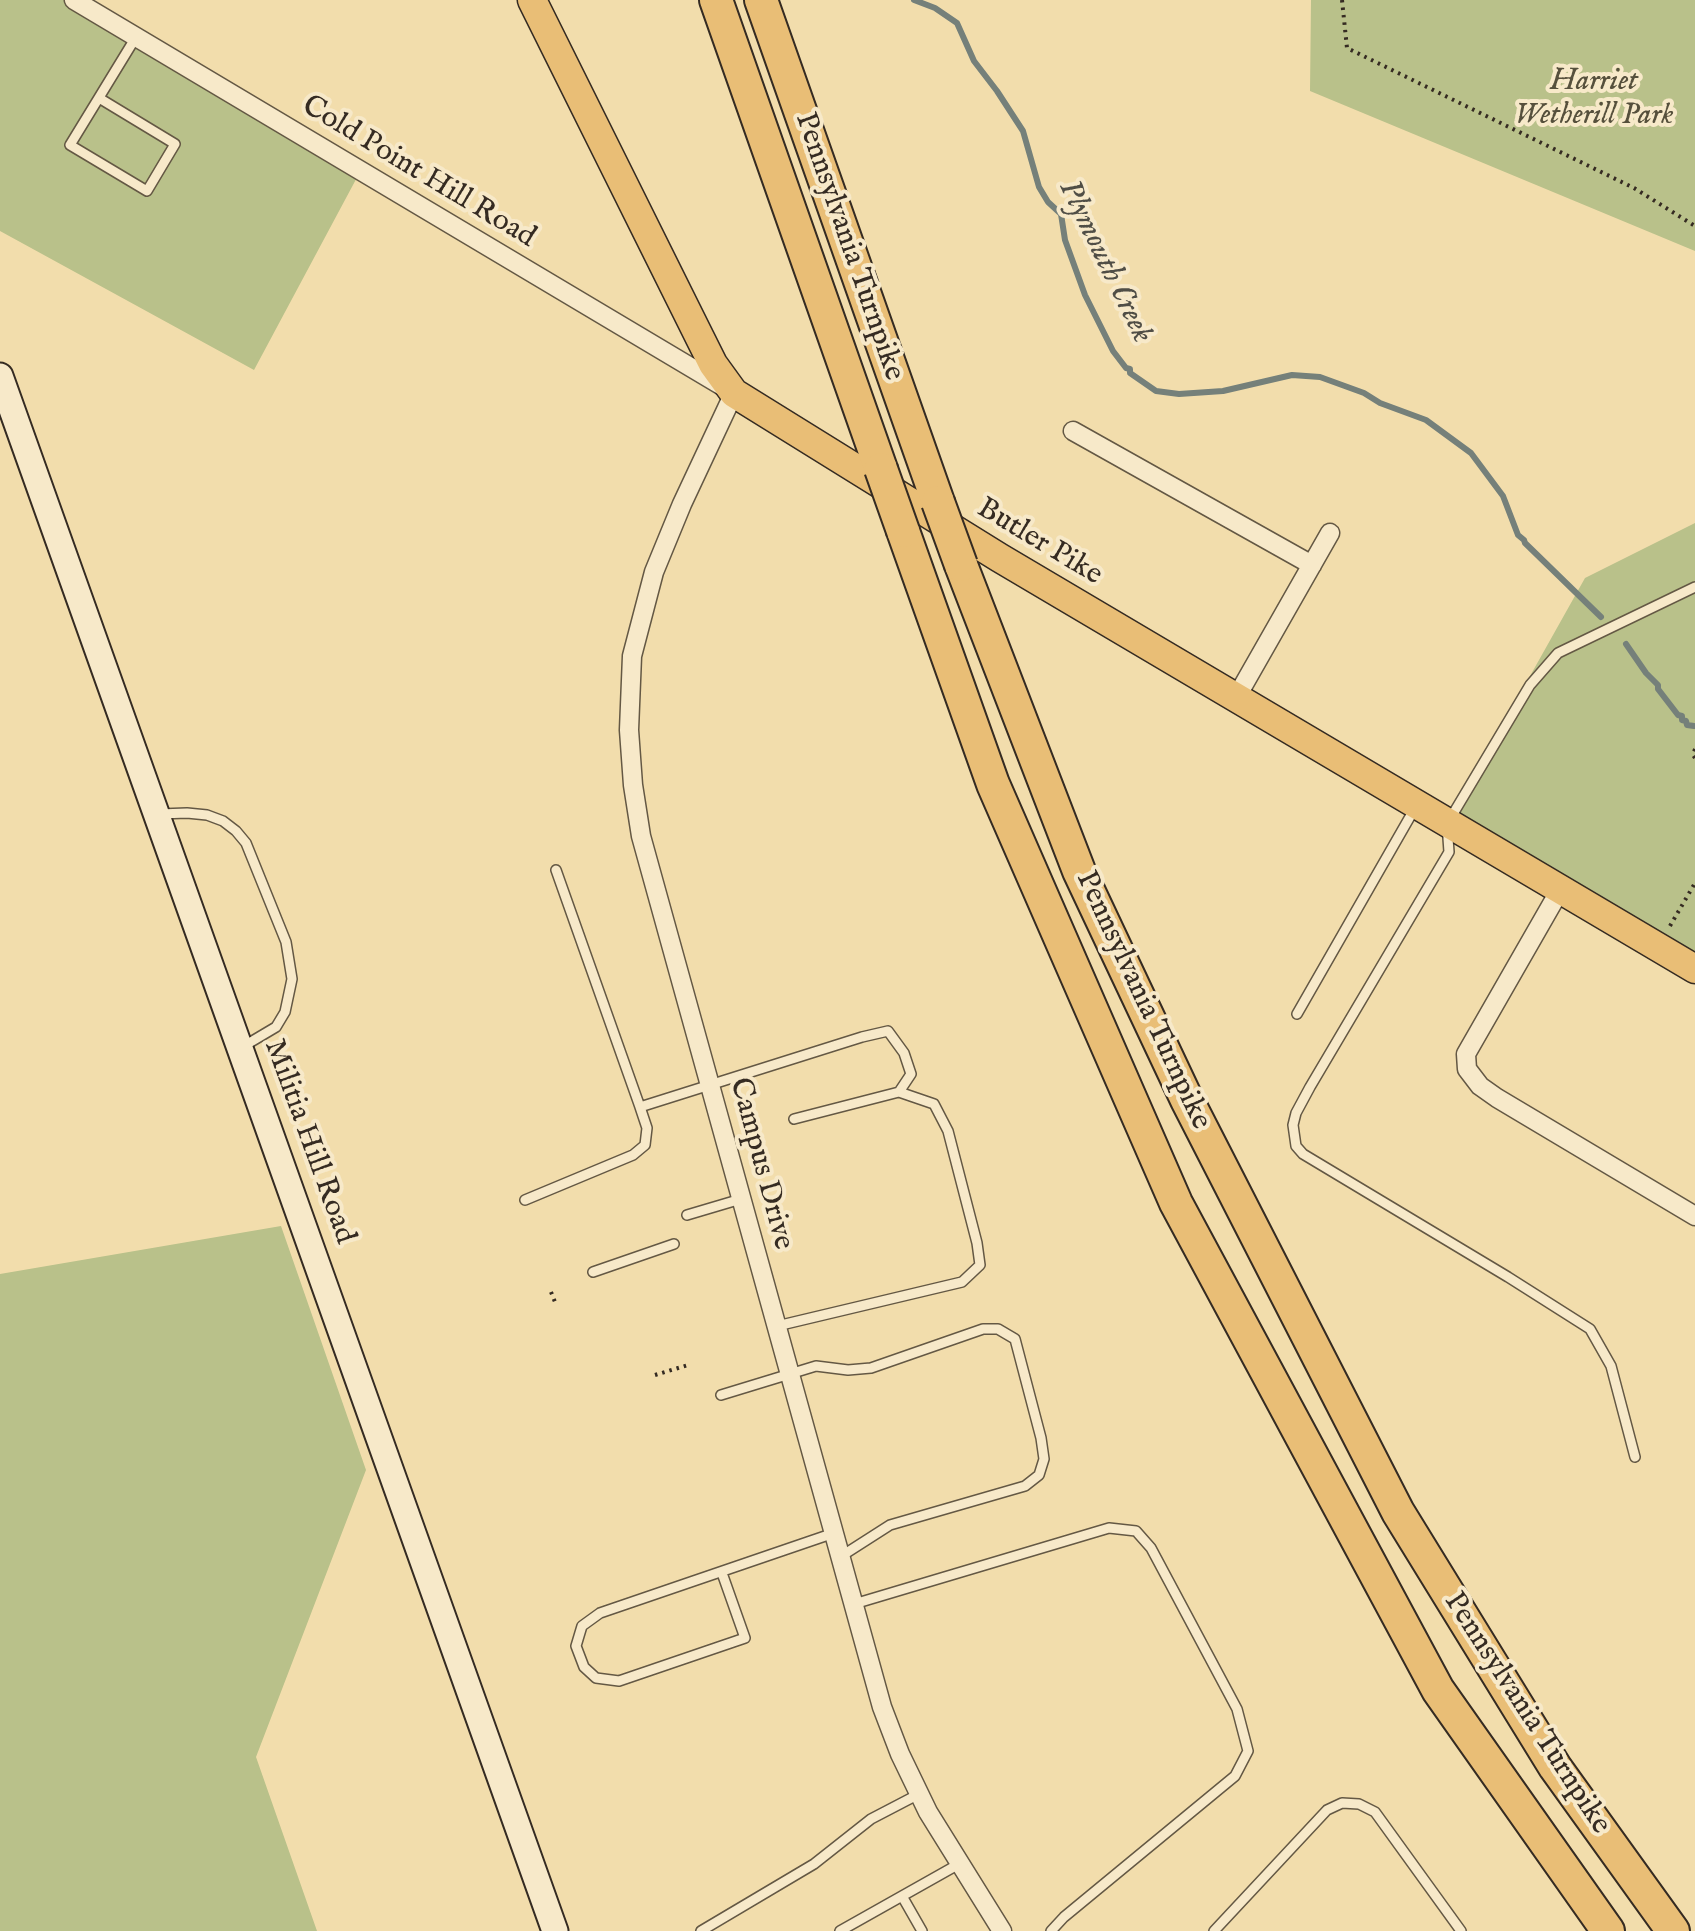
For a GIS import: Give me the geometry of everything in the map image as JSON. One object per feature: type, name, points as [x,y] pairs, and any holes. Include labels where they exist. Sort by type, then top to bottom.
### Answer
[{"type":"highway","name":"Pennsylvania Turnpike","points":[[716,0],[992,784],[1176,1204],[1438,1690],[1608,1931]]},
{"type":"highway","name":"Pennsylvania Turnpike","points":[[761,0],[938,502],[1079,870],[1188,1100],[1389,1494],[1555,1766],[1672,1931]]},
{"type":"main road","name":"Butler Pike","points":[[532,0],[700,338],[734,393],[1000,558],[1695,969]]},
{"type":"street","name":"Cold Point Hill Road","points":[[74,0],[734,393]]},
{"type":"street","name":"Militia Hill Road","points":[[0,376],[556,1931]]},
{"type":"street","name":"Campus Drive","points":[[734,393],[654,572],[632,656],[629,730],[641,836],[882,1708],[920,1794],[1002,1931]]},
{"type":"street","points":[[1073,431],[1312,566]]},
{"type":"street","points":[[1236,698],[1330,533]]},
{"type":"street","points":[[1560,890],[1466,1054],[1467,1069],[1480,1086],[1497,1098],[1695,1216]]},
{"type":"lane","points":[[99,98],[175,144],[147,191],[70,145],[136,37]]},
{"type":"lane","points":[[1635,1458],[1612,1366],[1590,1330],[1313,1161],[1296,1146],[1294,1125],[1296,1113],[1449,852],[1447,824],[1530,685],[1558,652],[1695,587]]},
{"type":"lane","points":[[1297,1014],[1416,806]]},
{"type":"lane","points":[[157,815],[207,815],[236,831],[246,844],[286,942],[292,979],[285,1012],[276,1027],[240,1049]]},
{"type":"lane","points":[[525,1200],[633,1155],[645,1145],[648,1128],[556,870]]},
{"type":"lane","points":[[640,1107],[862,1036],[888,1032],[904,1053],[911,1074],[899,1092]]},
{"type":"lane","points":[[777,1326],[962,1282],[980,1265],[948,1131],[934,1104],[899,1092],[794,1119]]},
{"type":"lane","points":[[688,1215],[741,1198]]},
{"type":"lane","points":[[593,1272],[674,1244]]},
{"type":"lane","points":[[721,1395],[816,1366],[870,1368],[983,1329],[998,1329],[1015,1339],[1042,1438],[1044,1459],[1039,1475],[1025,1486],[890,1525],[840,1557]]},
{"type":"lane","points":[[854,1604],[1109,1528],[1136,1532],[1151,1548],[1237,1709],[1248,1751],[1235,1776],[1051,1931]]},
{"type":"lane","points":[[722,1572],[745,1638],[618,1682],[596,1678],[584,1667],[576,1646],[582,1626],[600,1614],[834,1533]]},
{"type":"lane","points":[[701,1931],[814,1864],[872,1820],[920,1794]]},
{"type":"lane","points":[[1214,1931],[1327,1810],[1342,1803],[1360,1804],[1376,1812],[1460,1931]]},
{"type":"lane","points":[[840,1931],[959,1864]]},
{"type":"lane","points":[[902,1896],[922,1931]]},
{"type":"path","points":[[1342,0],[1347,48],[1634,188],[1695,226]]},
{"type":"path","points":[[1695,748],[1695,758]]},
{"type":"path","points":[[1658,948],[1695,883]]},
{"type":"path","points":[[550,1292],[555,1302]]},
{"type":"path","points":[[654,1375],[688,1365]]},
{"type":"green space","points":[[0,0],[75,0],[361,170],[254,370],[0,231]]},
{"type":"green space","name":"Harriet Wetherill Park","points":[[1311,0],[1695,0],[1695,251],[1310,91]]},
{"type":"green space","points":[[1695,523],[1695,969],[1447,824],[1585,578]]},
{"type":"green space","points":[[281,1226],[366,1470],[256,1757],[317,1931],[0,1931],[0,1274]]},
{"type":"waterway","name":"Plymouth Creek","points":[[914,0],[957,23],[974,61],[1023,131],[1039,187],[1061,214],[1065,240],[1085,295],[1113,351],[1130,373],[1156,391],[1179,394],[1223,391],[1292,375],[1320,377],[1426,420],[1471,453],[1503,496],[1518,535],[1601,617]]},
{"type":"waterway","name":"Plymouth Creek","points":[[1626,644],[1682,720],[1694,726]]}]
